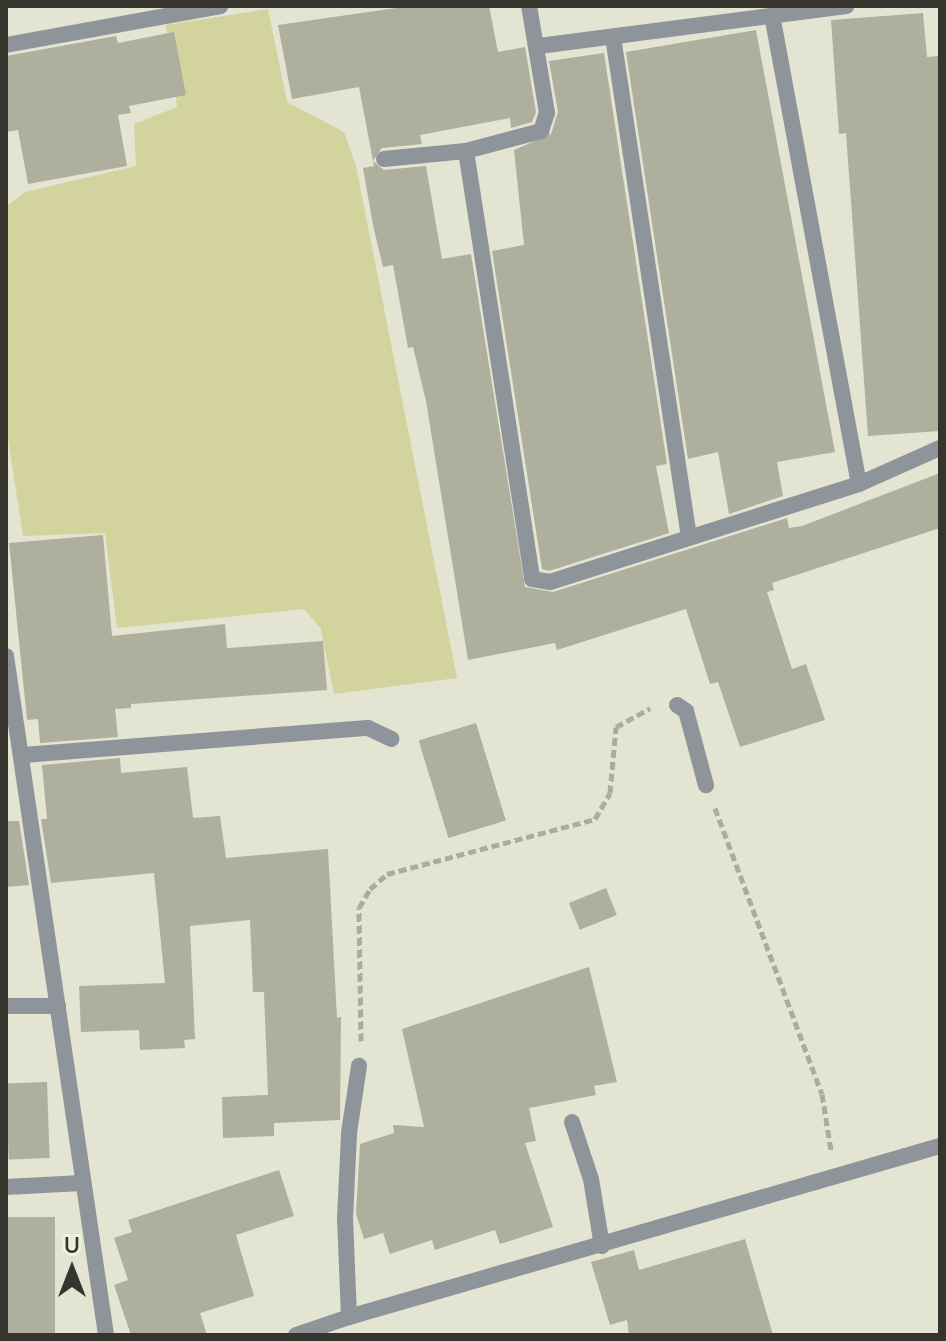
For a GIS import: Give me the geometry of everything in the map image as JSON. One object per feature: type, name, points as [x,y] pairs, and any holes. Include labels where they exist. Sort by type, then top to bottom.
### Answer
[{"type":"street","points":[[6,45],[220,6]]},
{"type":"street","points":[[384,159],[466,151],[538,134],[545,127],[539,46],[529,6]]},
{"type":"street","points":[[539,46],[846,6]]},
{"type":"street","points":[[772,15],[859,484]]},
{"type":"street","points":[[613,37],[689,537]]},
{"type":"street","points":[[466,151],[529,574],[550,582],[859,484],[940,448]]},
{"type":"street","points":[[6,656],[106,1335]]},
{"type":"street","points":[[677,705],[686,711],[706,785]]},
{"type":"street","points":[[23,755],[368,728],[392,739]]},
{"type":"street","points":[[6,1006],[58,1006]]},
{"type":"street","points":[[349,1317],[345,1219],[349,1133],[359,1066]]},
{"type":"street","points":[[572,1122],[591,1179],[602,1246]]},
{"type":"street","points":[[296,1335],[349,1317],[825,1183],[940,1146]]},
{"type":"street","points":[[6,1187],[82,1183]]},
{"type":"path","points":[[359,1066],[364,1000],[359,908],[370,889],[387,874],[595,819],[610,793],[619,723],[663,703],[677,705]]},
{"type":"path","points":[[706,785],[822,1094],[832,1145],[825,1183]]},
{"type":"green space","points":[[268,9],[287,102],[344,132],[356,166],[457,678],[334,694],[321,629],[304,609],[117,628],[105,533],[23,536],[6,426],[6,207],[25,192],[136,166],[134,124],[177,107],[166,25]]},
{"type":"building","points":[[410,6],[489,6],[498,52],[525,47],[536,112],[532,122],[511,128],[510,118],[420,135],[422,144],[382,148],[373,161],[359,87],[292,99],[278,25]]},
{"type":"building","points":[[923,13],[927,57],[940,56],[940,431],[868,436],[846,133],[839,134],[831,20]]},
{"type":"building","points":[[756,30],[835,452],[777,462],[783,496],[729,514],[718,452],[688,459],[626,52]]},
{"type":"building","points":[[174,32],[186,95],[129,106],[131,113],[118,115],[127,166],[28,184],[18,130],[6,132],[6,56],[116,36],[118,43]]},
{"type":"building","points":[[604,53],[667,464],[656,466],[669,533],[549,571],[542,569],[492,251],[524,245],[514,150],[551,134],[558,112],[549,61]]},
{"type":"building","points":[[373,161],[384,170],[426,166],[442,259],[471,254],[525,587],[553,592],[787,518],[789,528],[802,526],[940,473],[940,528],[772,583],[774,590],[767,592],[792,669],[806,664],[825,720],[740,747],[718,682],[710,684],[686,609],[557,650],[555,643],[468,660],[426,401],[413,347],[408,348],[393,265],[383,267],[373,225],[363,168],[374,166]]},
{"type":"building","points":[[103,535],[112,636],[225,624],[227,648],[323,641],[327,690],[131,704],[131,708],[115,709],[118,737],[40,743],[38,719],[27,720],[9,543]]},
{"type":"building","points":[[476,723],[506,821],[448,838],[419,741]]},
{"type":"building","points":[[120,758],[121,773],[187,767],[193,818],[220,816],[226,858],[328,849],[337,1018],[341,1017],[340,1120],[274,1123],[274,1136],[223,1138],[222,1097],[268,1095],[264,992],[253,992],[250,920],[190,926],[195,1039],[184,1040],[185,1048],[140,1050],[139,1030],[81,1032],[79,986],[165,983],[154,873],[51,883],[41,819],[47,819],[42,765]]},
{"type":"building","points":[[6,821],[19,821],[29,885],[6,887]]},
{"type":"building","points":[[606,888],[617,915],[580,930],[569,903]]},
{"type":"building","points":[[589,967],[617,1082],[594,1086],[596,1095],[529,1108],[536,1141],[525,1143],[553,1227],[500,1244],[495,1230],[435,1250],[432,1240],[390,1254],[383,1233],[364,1239],[356,1214],[360,1144],[394,1133],[393,1125],[424,1127],[402,1029]]},
{"type":"building","points":[[47,1082],[50,1158],[9,1159],[6,1083]]},
{"type":"building","points":[[279,1170],[294,1216],[236,1235],[254,1296],[200,1313],[207,1335],[131,1335],[114,1285],[128,1280],[114,1238],[132,1232],[128,1220]]},
{"type":"building","points":[[6,1217],[55,1217],[55,1335],[6,1335]]},
{"type":"building","points":[[745,1239],[773,1335],[629,1335],[627,1320],[610,1325],[591,1262],[634,1250],[639,1270]]}]
